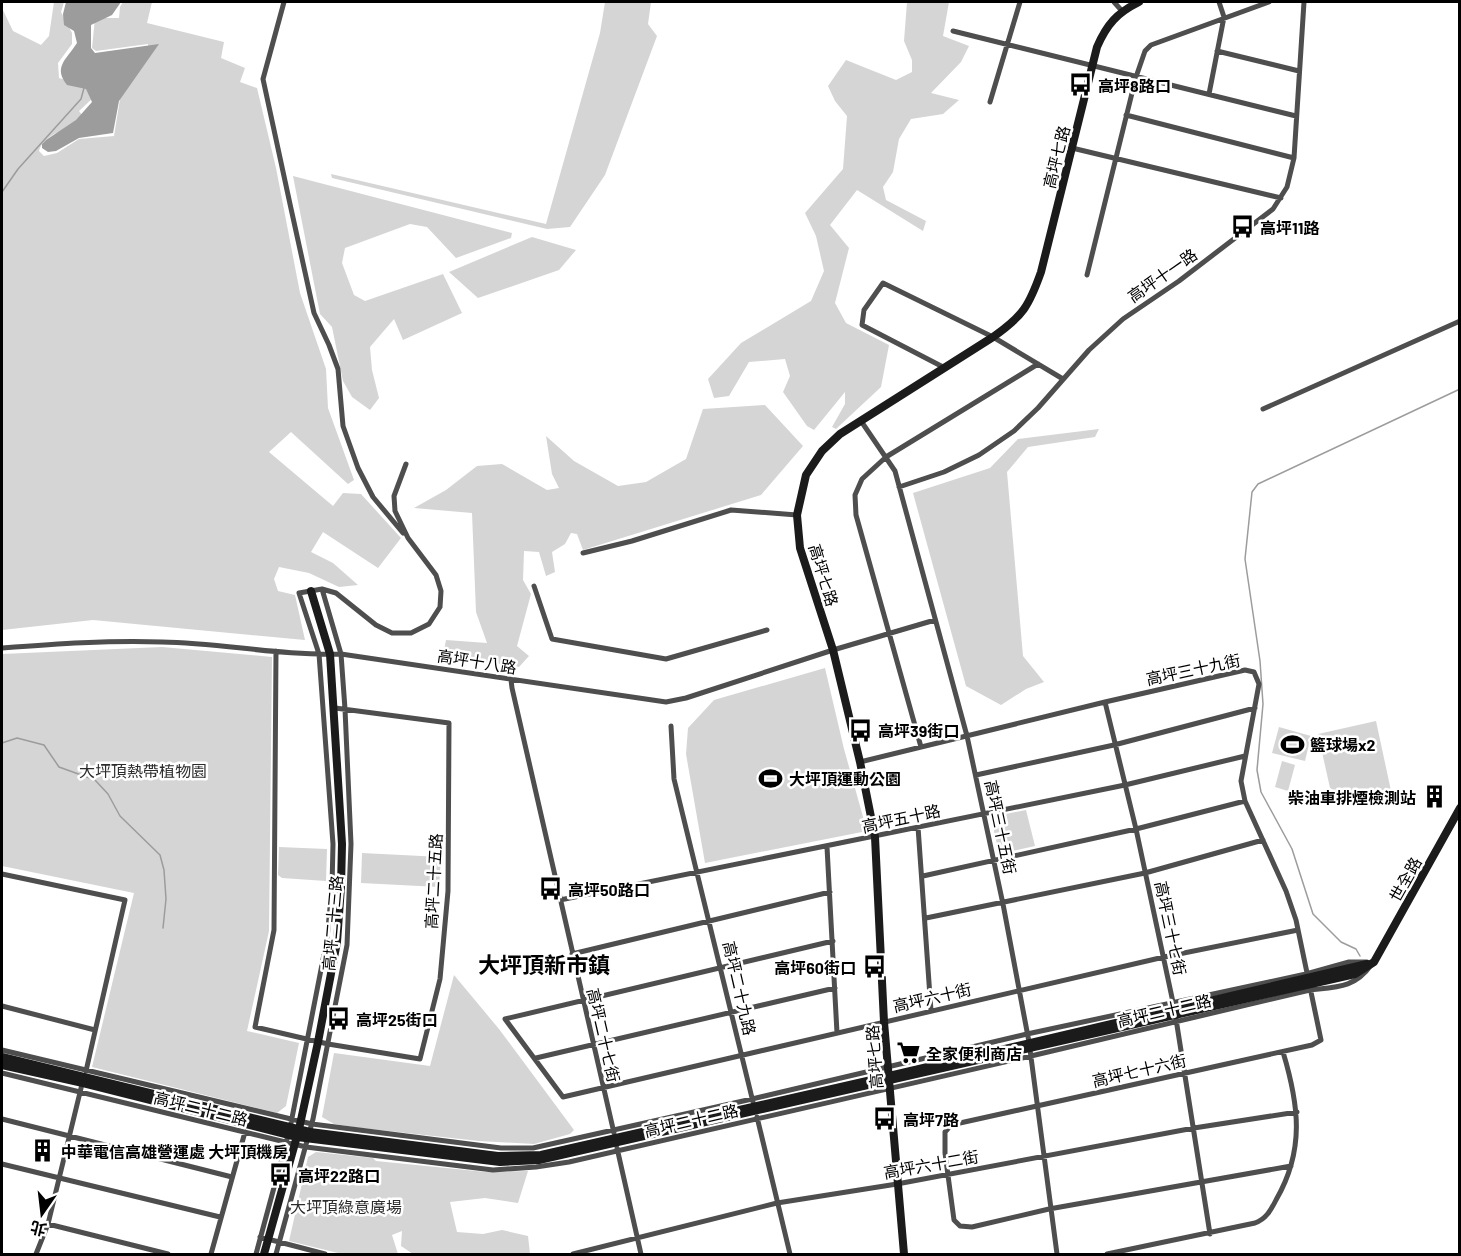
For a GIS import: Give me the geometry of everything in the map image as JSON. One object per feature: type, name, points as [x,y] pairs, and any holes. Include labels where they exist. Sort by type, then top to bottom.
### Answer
[{"type":"street","points":[[284,2],[263,79],[314,313],[338,369],[343,426],[358,468],[373,497],[436,575],[441,591],[440,607],[429,624],[411,633],[392,633],[376,625],[336,593],[322,589],[311,591]]},
{"type":"street","points":[[990,102],[1020,2]]},
{"type":"street","points":[[1114,2],[1122,11]]},
{"type":"street","name":"高坪七路","points":[[904,1254],[884,1022],[875,837],[860,762],[833,650],[800,548],[797,515],[806,475],[822,451],[840,434],[993,337],[1021,315],[1033,297],[1097,47],[1107,27],[1122,11],[1139,2]]},
{"type":"street","points":[[1209,94],[1224,17],[1219,2]]},
{"type":"street","points":[[1087,275],[1136,76],[1145,51],[1151,45],[1269,2]]},
{"type":"street","name":"高坪十一路","points":[[899,487],[944,472],[979,455],[1014,431],[1038,408],[1089,350],[1123,319],[1233,241],[1273,209],[1281,198],[1291,175],[1294,158],[1304,2]]},
{"type":"street","points":[[953,31],[1296,116]]},
{"type":"street","points":[[1217,51],[1299,71]]},
{"type":"street","points":[[1126,115],[1294,158]]},
{"type":"street","points":[[1072,148],[1281,198]]},
{"type":"street","points":[[945,368],[862,325],[864,310],[883,283],[993,337],[1063,379]]},
{"type":"street","points":[[1263,409],[1460,321]]},
{"type":"street","points":[[921,747],[856,515],[855,495],[862,479],[886,457],[1038,363]]},
{"type":"street","name":"高坪三十五街","points":[[861,421],[895,471],[967,736],[994,859],[1029,1046],[1057,1254]]},
{"type":"street","points":[[406,464],[394,496],[395,511],[408,538]]},
{"type":"street","points":[[583,553],[632,541],[731,510],[797,515]]},
{"type":"street","points":[[534,586],[552,639],[610,650],[666,658],[767,630]]},
{"type":"street","name":"高坪二十三路","points":[[276,1254],[309,1135],[347,945],[351,844],[345,709],[341,654],[322,589]]},
{"type":"street","name":"高坪二十三路","points":[[256,1254],[264,1238],[298,1133],[337,942],[342,844],[335,708],[330,654],[311,591],[299,593],[319,654],[333,844],[332,887],[327,939],[289,1131],[264,1238],[264,1254]]},
{"type":"street","name":"高坪十八路","points":[[2,648],[79,643],[163,642],[341,654],[666,702],[686,698],[833,650],[935,620]]},
{"type":"street","points":[[276,651],[274,930],[255,1028],[328,1044]]},
{"type":"street","name":"高坪三十九街","points":[[860,762],[1245,670],[1254,672],[1259,684],[1241,781],[1245,801],[1286,891],[1298,930],[1308,981]]},
{"type":"street","name":"高坪二十七街","points":[[512,680],[640,1254]]},
{"type":"street","name":"高坪三十七街","points":[[1105,702],[1136,829],[1175,1012],[1210,1234]]},
{"type":"street","name":"高坪二十五路","points":[[328,1044],[420,1059],[440,979],[448,891],[449,723],[335,708]]},
{"type":"street","points":[[976,775],[1114,745],[1255,708]]},
{"type":"street","name":"高坪二十九路","points":[[671,726],[675,779],[790,1254]]},
{"type":"street","name":"高坪五十路","points":[[560,900],[1125,785],[1245,756]]},
{"type":"street","points":[[923,876],[1136,829],[1245,801]]},
{"type":"street","name":"世全路","points":[[1374,962],[1460,808]]},
{"type":"street","points":[[918,828],[931,1011]]},
{"type":"street","points":[[926,918],[1145,873],[1263,840]]},
{"type":"street","points":[[827,847],[837,1033]]},
{"type":"street","points":[[2,874],[125,900],[60,1178],[48,1224],[36,1254]]},
{"type":"street","points":[[572,954],[830,892]]},
{"type":"street","name":"高坪六十街","points":[[583,1001],[505,1019],[563,1097],[1164,957],[1298,930]]},
{"type":"street","points":[[583,1001],[833,941]]},
{"type":"street","name":"高坪二十二路","points":[[2,1057],[248,1116],[289,1131],[309,1135],[501,1148],[533,1148],[616,1141],[755,1109],[889,1082],[1029,1046],[1308,981],[1374,962]]},
{"type":"street","name":"高坪二十二路","points":[[2,1050],[84,1077],[248,1116],[298,1133],[500,1162],[539,1160],[755,1109],[889,1082],[1029,1046],[1308,981],[1340,986],[1355,982],[1364,976],[1374,962]]},
{"type":"street","name":"高坪七十六街","points":[[1050,1209],[972,1227],[960,1226],[954,1220],[945,1132],[951,1125],[1312,1045],[1321,1040],[1308,981]]},
{"type":"street","points":[[536,1058],[835,988]]},
{"type":"street","points":[[2,1006],[95,1030]]},
{"type":"street","name":"高坪二十二路","points":[[755,1109],[888,1066],[1029,1046]]},
{"type":"street","points":[[1107,1254],[1136,1252],[1261,1221],[1282,1190],[1291,1166],[1297,1136],[1297,1112],[1283,1052]]},
{"type":"street","name":"高坪二十二路","points":[[2,1065],[84,1077]]},
{"type":"street","name":"高坪二十二路","points":[[2,1073],[244,1133],[289,1131]]},
{"type":"street","name":"高坪六十二街","points":[[573,1254],[777,1203],[948,1175],[1194,1128],[1297,1112]]},
{"type":"street","points":[[211,1254],[248,1116]]},
{"type":"street","points":[[2,1119],[232,1177]]},
{"type":"street","points":[[2,1164],[220,1217]]},
{"type":"street","points":[[1050,1209],[1291,1166]]},
{"type":"street","points":[[48,1224],[168,1254]]},
{"type":"street","points":[[264,1238],[325,1254]]},
{"type":"green space","points":[[54,2],[64,2],[61,12],[72,33],[72,44],[58,63],[59,78],[89,87],[94,97],[79,111],[86,120],[46,140],[39,151],[44,156],[57,153],[79,139],[114,136],[121,93],[148,55],[148,44],[96,51],[92,48],[95,18],[119,18],[123,2],[152,2],[147,23],[224,42],[221,58],[245,68],[240,82],[257,88],[276,168],[300,293],[326,369],[328,408],[354,480],[348,484],[291,432],[269,452],[333,506],[343,493],[361,494],[401,538],[378,568],[323,532],[311,552],[333,563],[358,585],[339,587],[309,573],[279,567],[274,579],[278,591],[295,595],[305,640],[93,620],[2,630],[2,8],[13,31],[41,45],[49,36]]},
{"type":"green space","points":[[605,2],[651,2],[648,24],[657,36],[605,175],[570,227],[547,229],[332,178],[331,174],[546,224],[600,33]]},
{"type":"green space","points":[[907,2],[949,2],[943,36],[969,46],[961,62],[931,93],[959,100],[943,114],[911,119],[899,139],[893,172],[883,187],[886,200],[926,221],[923,231],[857,190],[830,225],[849,248],[835,303],[846,323],[889,345],[881,387],[836,429],[832,427],[845,404],[845,392],[814,430],[807,426],[783,392],[790,376],[785,359],[749,362],[729,396],[714,398],[708,379],[741,343],[811,301],[824,271],[816,236],[805,213],[843,169],[847,116],[835,101],[828,86],[846,60],[896,80],[912,72],[912,60],[904,41]]},
{"type":"green space","points":[[293,176],[512,233],[511,238],[456,258],[427,227],[410,224],[345,248],[342,263],[354,295],[365,301],[443,274],[462,313],[403,340],[394,319],[370,347],[372,370],[379,398],[370,410],[352,397],[343,381],[332,327],[320,314]]},
{"type":"green space","points":[[532,237],[576,250],[559,270],[478,298],[449,272]]},
{"type":"green space","points":[[765,405],[803,446],[761,495],[583,550],[577,534],[571,533],[565,544],[552,552],[555,572],[546,576],[539,552],[524,551],[523,580],[531,594],[517,646],[529,656],[519,667],[443,655],[446,640],[487,643],[476,612],[472,513],[414,508],[446,490],[477,466],[502,464],[547,490],[559,488],[552,474],[546,436],[574,461],[618,486],[646,482],[686,459],[703,409]]},
{"type":"green space","points":[[1099,429],[1095,437],[1028,447],[1007,472],[1023,656],[1044,682],[1026,689],[1001,705],[966,686],[913,493],[990,468],[1018,439]]},
{"type":"green space","name":"大坪頂熱帶植物園","points":[[162,647],[272,657],[269,931],[247,1031],[299,1043],[286,1106],[277,1113],[92,1067],[134,893],[2,866],[2,654]]},
{"type":"green space","name":"大坪頂運動公園","points":[[825,668],[844,749],[867,831],[705,863],[686,754],[688,728],[714,700]]},
{"type":"green space","points":[[1376,721],[1393,800],[1360,807],[1330,788],[1318,734]]},
{"type":"green space","name":"籃球場x2","points":[[1279,727],[1311,736],[1305,761],[1272,753]]},
{"type":"green space","points":[[1282,761],[1295,765],[1288,791],[1275,787]]},
{"type":"green space","points":[[1026,810],[1035,846],[999,854],[991,817]]},
{"type":"green space","points":[[279,847],[327,849],[326,881],[282,878],[278,875]]},
{"type":"green space","points":[[362,853],[441,857],[439,887],[361,883]]},
{"type":"green space","points":[[454,975],[499,1029],[574,1130],[570,1134],[534,1144],[479,1141],[334,1124],[322,1117],[334,1053],[430,1066]]},
{"type":"green space","name":"大坪頂綠意廣場","points":[[316,1152],[373,1158],[376,1161],[486,1172],[528,1171],[518,1203],[485,1198],[450,1202],[457,1232],[483,1234],[502,1230],[528,1236],[530,1254],[413,1254],[401,1246],[402,1231],[392,1235],[398,1254],[342,1254],[289,1241],[308,1157]]},
{"type":"shaded area","points":[[66,2],[121,2],[112,15],[91,25],[91,48],[95,53],[159,44],[119,101],[113,133],[79,138],[56,151],[48,152],[42,148],[42,144],[76,120],[92,102],[86,89],[67,85],[61,73],[63,64],[77,43],[74,31],[64,25],[63,14]]},
{"type":"waterway","points":[[2,192],[18,169],[81,99],[84,88]]},
{"type":"waterway","points":[[1360,956],[1356,949],[1341,942],[1313,914],[1292,849],[1261,792],[1257,770],[1263,704],[1260,661],[1245,559],[1252,492],[1258,484],[1460,389]]},
{"type":"waterway","points":[[2,743],[17,738],[44,745],[59,767],[95,780],[108,794],[120,816],[160,855],[164,870],[166,899],[163,928]]},
{"type":"place","name":"高坪8路口","points":[[1080,85]]},
{"type":"place","name":"高坪11路","points":[[1242,227]]},
{"type":"place","name":"高坪39街口","points":[[860,730]]},
{"type":"place","name":"籃球場x2","points":[[1292,744]]},
{"type":"place","name":"大坪頂運動公園","points":[[771,778]]},
{"type":"place","name":"柴油車排煙檢測站","points":[[1434,797]]},
{"type":"place","name":"高坪50路口","points":[[550,889]]},
{"type":"place","name":"高坪60街口","points":[[874,967]]},
{"type":"place","name":"高坪25街口","points":[[338,1019]]},
{"type":"place","name":"全家便利商店","points":[[908,1053]]},
{"type":"place","name":"高坪7路","points":[[885,1119]]},
{"type":"place","name":"中華電信高雄營運處 大坪頂機房","points":[[43,1151]]},
{"type":"place","name":"高坪22路口","points":[[280,1175]]},
{"type":"district","name":"大坪頂新市鎮","points":[[544,964]]}]
